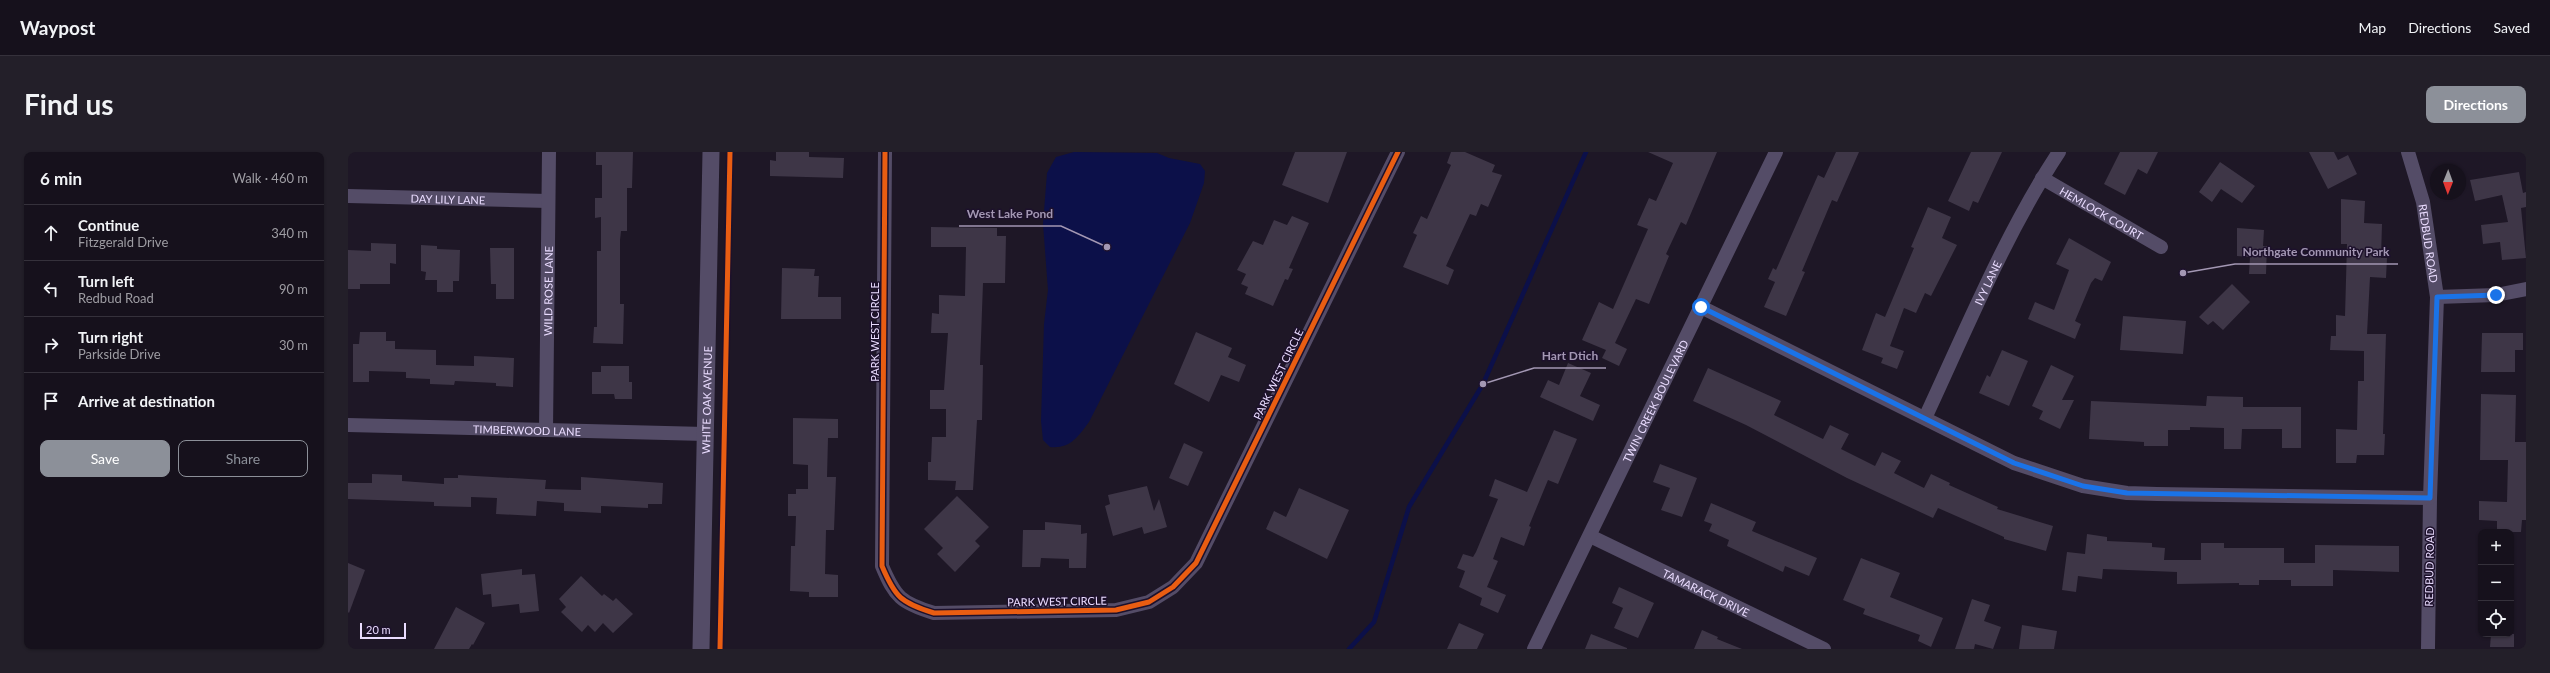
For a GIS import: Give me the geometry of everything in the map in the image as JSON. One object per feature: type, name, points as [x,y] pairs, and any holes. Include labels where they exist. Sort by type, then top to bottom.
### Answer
[{"type":"street","name":"WILD ROSE LANE","points":[[546,430],[549,152]]},
{"type":"street","name":"WHITE OAK AVENUE","points":[[701,649],[711,152]]},
{"type":"street","name":"PARK WEST CIRCLE","points":[[885,152],[882,566],[893,592],[912,606],[934,613],[1116,610],[1149,602],[1173,587],[1196,563],[1398,152]]},
{"type":"street","name":"TWIN CREEK BOULEVARD","points":[[1534,649],[1776,152]]},
{"type":"street","name":"IVY LANE","points":[[1925,418],[2042,178],[2059,152]]},
{"type":"street","name":"REDBUD ROAD","points":[[2408,152],[2423,202],[2437,297],[2430,498],[2428,649]]},
{"type":"street","name":"HEMLOCK COURT","points":[[2042,178],[2161,247]]},
{"type":"street","name":"DAY LILY LANE","points":[[348,196],[548,201]]},
{"type":"street","points":[[2437,297],[2496,295],[2526,289]]},
{"type":"street","points":[[1701,307],[2014,463],[2057,478],[2103,490],[2157,494],[2430,498]]},
{"type":"street","name":"TIMBERWOOD LANE","points":[[348,426],[705,434]]},
{"type":"street","name":"TAMARACK DRIVE","points":[[1590,536],[1814,647]]},
{"type":"shaded area","points":[[1074,152],[1157,153],[1169,158],[1200,164],[1205,171],[1204,183],[1190,223],[1089,422],[1073,441],[1063,446],[1050,447],[1043,440],[1041,421],[1044,324],[1048,290],[1043,224],[1047,173],[1056,157]]},
{"type":"building","points":[[596,152],[633,152],[632,188],[627,188],[627,231],[621,231],[620,240],[620,304],[624,304],[623,344],[593,343],[594,327],[597,327],[597,251],[601,251],[601,217],[595,218],[595,198],[602,198],[602,165],[596,165]]},
{"type":"building","points":[[776,152],[809,152],[809,157],[844,158],[843,178],[770,176],[770,160],[776,161]]},
{"type":"building","points":[[1295,152],[1347,152],[1328,203],[1282,185]]},
{"type":"building","points":[[1451,152],[1465,152],[1495,165],[1492,172],[1502,175],[1488,207],[1481,204],[1476,216],[1470,214],[1446,266],[1454,270],[1448,285],[1403,267],[1417,235],[1413,233],[1421,216],[1427,219],[1451,165],[1447,163]]},
{"type":"building","points":[[1648,152],[1717,152],[1686,225],[1681,222],[1666,254],[1669,256],[1649,304],[1636,299],[1615,343],[1627,349],[1619,366],[1602,358],[1606,350],[1582,340],[1599,302],[1613,309],[1648,229],[1637,225],[1649,198],[1656,201],[1673,163]]},
{"type":"building","points":[[1836,152],[1859,152],[1837,202],[1832,200],[1802,271],[1805,272],[1786,316],[1764,307],[1775,282],[1768,279],[1773,268],[1776,270],[1818,175],[1824,178]]},
{"type":"building","points":[[1971,152],[2002,152],[1978,203],[1973,201],[1969,211],[1948,201]]},
{"type":"building","points":[[2120,152],[2158,152],[2147,174],[2138,169],[2125,195],[2104,184]]},
{"type":"building","points":[[2309,152],[2334,152],[2338,160],[2348,155],[2357,174],[2328,189]]},
{"type":"building","points":[[2220,162],[2255,186],[2242,203],[2221,189],[2212,202],[2199,192]]},
{"type":"building","points":[[2519,172],[2523,193],[2526,192],[2526,207],[2521,208],[2526,258],[2502,260],[2500,242],[2483,244],[2481,225],[2508,222],[2502,195],[2475,201],[2470,180]]},
{"type":"building","points":[[2341,199],[2365,201],[2364,223],[2382,224],[2381,258],[2387,258],[2386,278],[2370,277],[2367,334],[2386,334],[2383,434],[2385,434],[2384,455],[2357,455],[2356,463],[2336,463],[2336,429],[2357,430],[2358,381],[2364,381],[2364,351],[2330,350],[2331,336],[2336,336],[2336,315],[2345,316],[2347,244],[2341,244]]},
{"type":"building","points":[[1928,207],[1951,217],[1942,238],[1957,245],[1931,296],[1925,293],[1916,313],[1904,308],[1890,346],[1904,351],[1897,369],[1881,363],[1883,358],[1862,350],[1876,313],[1885,317],[1914,248],[1911,247]]},
{"type":"building","points":[[1292,216],[1309,223],[1289,268],[1293,269],[1288,280],[1285,279],[1273,306],[1245,294],[1248,287],[1241,284],[1246,274],[1237,270],[1253,241],[1263,245],[1274,220],[1287,225]]},
{"type":"building","points":[[931,227],[997,228],[997,236],[1006,236],[1005,283],[983,283],[980,365],[983,365],[982,420],[977,420],[973,490],[955,490],[956,481],[928,480],[928,462],[931,462],[932,437],[946,437],[946,409],[930,409],[930,390],[944,390],[948,333],[931,333],[932,313],[939,314],[939,295],[965,296],[966,247],[931,247]]},
{"type":"building","points":[[2237,228],[2264,230],[2263,246],[2267,246],[2266,274],[2249,274],[2250,257],[2237,256]]},
{"type":"building","points":[[2069,238],[2111,262],[2102,281],[2095,278],[2091,283],[2075,321],[2081,324],[2075,339],[2028,319],[2035,302],[2054,310],[2069,270],[2056,264]]},
{"type":"building","points":[[371,243],[396,244],[396,264],[390,263],[390,284],[360,284],[360,289],[348,289],[348,250],[371,251]]},
{"type":"building","points":[[421,245],[437,246],[437,249],[460,250],[459,281],[453,281],[453,292],[437,292],[437,280],[425,280],[426,272],[421,271]]},
{"type":"building","points":[[490,248],[514,248],[514,299],[496,299],[496,284],[491,284]]},
{"type":"building","points":[[782,268],[815,269],[814,276],[819,276],[818,297],[841,297],[841,319],[781,319]]},
{"type":"building","points":[[2232,284],[2250,302],[2223,330],[2213,321],[2208,325],[2199,317]]},
{"type":"building","points":[[2123,316],[2186,321],[2183,354],[2120,350]]},
{"type":"building","points":[[360,332],[386,332],[386,341],[395,341],[395,349],[436,350],[436,365],[474,366],[474,356],[514,358],[513,387],[496,386],[496,383],[455,381],[454,385],[430,384],[430,379],[406,378],[406,372],[369,371],[369,382],[353,382],[353,344],[359,344]]},
{"type":"building","points":[[1196,332],[1232,348],[1228,357],[1246,365],[1239,382],[1221,375],[1209,402],[1174,384]]},
{"type":"building","points":[[2482,333],[2523,333],[2523,350],[2515,350],[2515,372],[2481,372]]},
{"type":"building","points":[[2002,350],[2028,361],[2009,406],[1979,393],[1987,375],[1990,377]]},
{"type":"building","points":[[1568,363],[1591,373],[1580,396],[1600,405],[1593,421],[1540,397],[1548,380],[1559,385]]},
{"type":"building","points":[[2051,365],[2074,376],[2062,400],[2074,400],[2060,429],[2039,419],[2043,411],[2032,406]]},
{"type":"building","points":[[601,366],[629,366],[629,382],[632,382],[632,399],[615,399],[614,394],[592,394],[592,372],[601,372]]},
{"type":"building","points":[[1708,368],[1781,401],[1774,415],[1823,439],[1830,425],[1849,434],[1841,449],[1875,466],[1882,452],[1901,461],[1894,473],[1924,488],[1931,474],[1950,483],[1949,485],[1998,507],[1997,509],[2053,526],[2046,551],[2004,539],[2004,537],[1938,508],[1933,518],[1847,478],[1746,425],[1693,401]]},
{"type":"building","points":[[2481,394],[2516,395],[2515,442],[2526,442],[2526,520],[2522,520],[2521,532],[2514,532],[2514,529],[2497,529],[2497,521],[2479,520],[2479,501],[2507,502],[2508,460],[2480,460]]},
{"type":"building","points":[[2207,396],[2243,397],[2243,407],[2301,407],[2301,448],[2282,448],[2282,429],[2242,429],[2241,449],[2224,449],[2224,428],[2190,427],[2190,430],[2168,430],[2168,446],[2144,446],[2144,442],[2089,439],[2091,401],[2206,406]]},
{"type":"building","points":[[793,418],[838,419],[838,438],[828,438],[827,477],[836,477],[834,530],[826,530],[825,574],[838,575],[838,597],[809,597],[809,592],[790,591],[791,546],[795,546],[796,516],[788,516],[788,494],[796,494],[796,489],[808,489],[808,465],[793,464]]},
{"type":"building","points":[[1554,430],[1577,439],[1558,484],[1548,480],[1529,526],[1531,527],[1524,546],[1501,537],[1493,559],[1498,561],[1487,587],[1506,595],[1498,613],[1480,605],[1482,598],[1459,587],[1465,571],[1457,568],[1463,554],[1473,557],[1476,552],[1498,499],[1489,496],[1495,479],[1527,492]]},
{"type":"building","points":[[1184,443],[1203,452],[1188,486],[1169,478]]},
{"type":"building","points":[[1660,464],[1697,478],[1682,517],[1661,510],[1670,488],[1653,482]]},
{"type":"building","points":[[372,474],[402,475],[402,481],[444,484],[444,478],[458,478],[458,475],[546,480],[545,489],[581,490],[581,477],[663,483],[662,504],[648,504],[648,508],[601,506],[601,513],[564,511],[564,503],[537,501],[536,516],[496,514],[497,498],[471,497],[471,507],[434,506],[434,502],[348,499],[348,483],[372,483]]},
{"type":"building","points":[[1147,486],[1154,511],[1159,499],[1167,527],[1144,534],[1142,527],[1113,536],[1105,506],[1110,504],[1108,495]]},
{"type":"building","points":[[1299,488],[1349,510],[1327,559],[1266,529],[1274,511],[1286,517]]},
{"type":"building","points":[[957,496],[989,527],[975,541],[980,546],[955,572],[937,554],[943,548],[924,529]]},
{"type":"building","points":[[1711,503],[1756,522],[1752,531],[1817,558],[1809,576],[1785,566],[1783,572],[1727,546],[1729,540],[1709,531],[1712,524],[1704,521]]},
{"type":"building","points":[[1045,522],[1081,525],[1081,534],[1087,533],[1086,568],[1069,568],[1069,559],[1041,558],[1040,567],[1022,567],[1023,530],[1045,530]]},
{"type":"building","points":[[2087,534],[2107,537],[2107,541],[2152,543],[2152,547],[2165,548],[2164,560],[2201,560],[2201,543],[2224,543],[2224,548],[2284,548],[2284,563],[2315,563],[2315,545],[2399,546],[2399,572],[2333,570],[2333,586],[2291,586],[2291,580],[2259,580],[2259,585],[2239,585],[2239,583],[2177,584],[2177,572],[2103,569],[2102,579],[2078,576],[2076,592],[2062,590],[2067,552],[2085,554]]},
{"type":"building","points":[[1861,558],[1900,573],[1890,597],[1943,618],[1931,647],[1918,641],[1920,635],[1863,614],[1865,609],[1843,600]]},
{"type":"building","points":[[348,563],[365,570],[349,613],[348,612]]},
{"type":"building","points":[[522,569],[522,575],[535,574],[539,611],[520,613],[519,604],[492,607],[491,594],[483,595],[481,574]]},
{"type":"building","points":[[581,576],[602,596],[604,594],[613,601],[616,598],[633,614],[613,633],[603,623],[595,632],[588,625],[582,632],[561,612],[566,607],[559,599]]},
{"type":"building","points":[[1619,587],[1654,603],[1638,638],[1614,628],[1623,608],[1612,603]]},
{"type":"building","points":[[1972,599],[1990,605],[1984,621],[2001,627],[1993,649],[1975,644],[1974,649],[1955,649]]},
{"type":"building","points":[[456,607],[485,623],[473,645],[472,644],[469,649],[434,649]]},
{"type":"building","points":[[1459,623],[1484,634],[1477,649],[1447,649]]},
{"type":"building","points":[[2022,625],[2057,631],[2054,649],[2019,649]]},
{"type":"building","points":[[1702,630],[1718,637],[1717,639],[1742,649],[1694,649]]},
{"type":"building","points":[[1591,634],[1627,648],[1627,649],[1585,649]]},
{"type":"building","points":[[2491,637],[2514,637],[2514,647],[2490,647]]},
{"type":"waterway","points":[[1349,649],[1374,622],[1409,507],[1483,384],[1586,152]]},
{"type":"cycle path","points":[[720,649],[730,152]]},
{"type":"cycle path","points":[[885,152],[882,566],[895,592],[900,597],[914,606],[934,613],[1116,610],[1149,602],[1173,587],[1196,563],[1398,152]]},
{"type":"place","name":"West Lake Pond","points":[[1107,247]]},
{"type":"place","name":"Northgate Community Park","points":[[2183,273]]},
{"type":"place","name":"Hart Dtich","points":[[1483,384]]},
{"type":"route","points":[[1701,307],[1961,435],[2014,463],[2083,486],[2127,493],[2430,498],[2437,297],[2496,295]]}]
